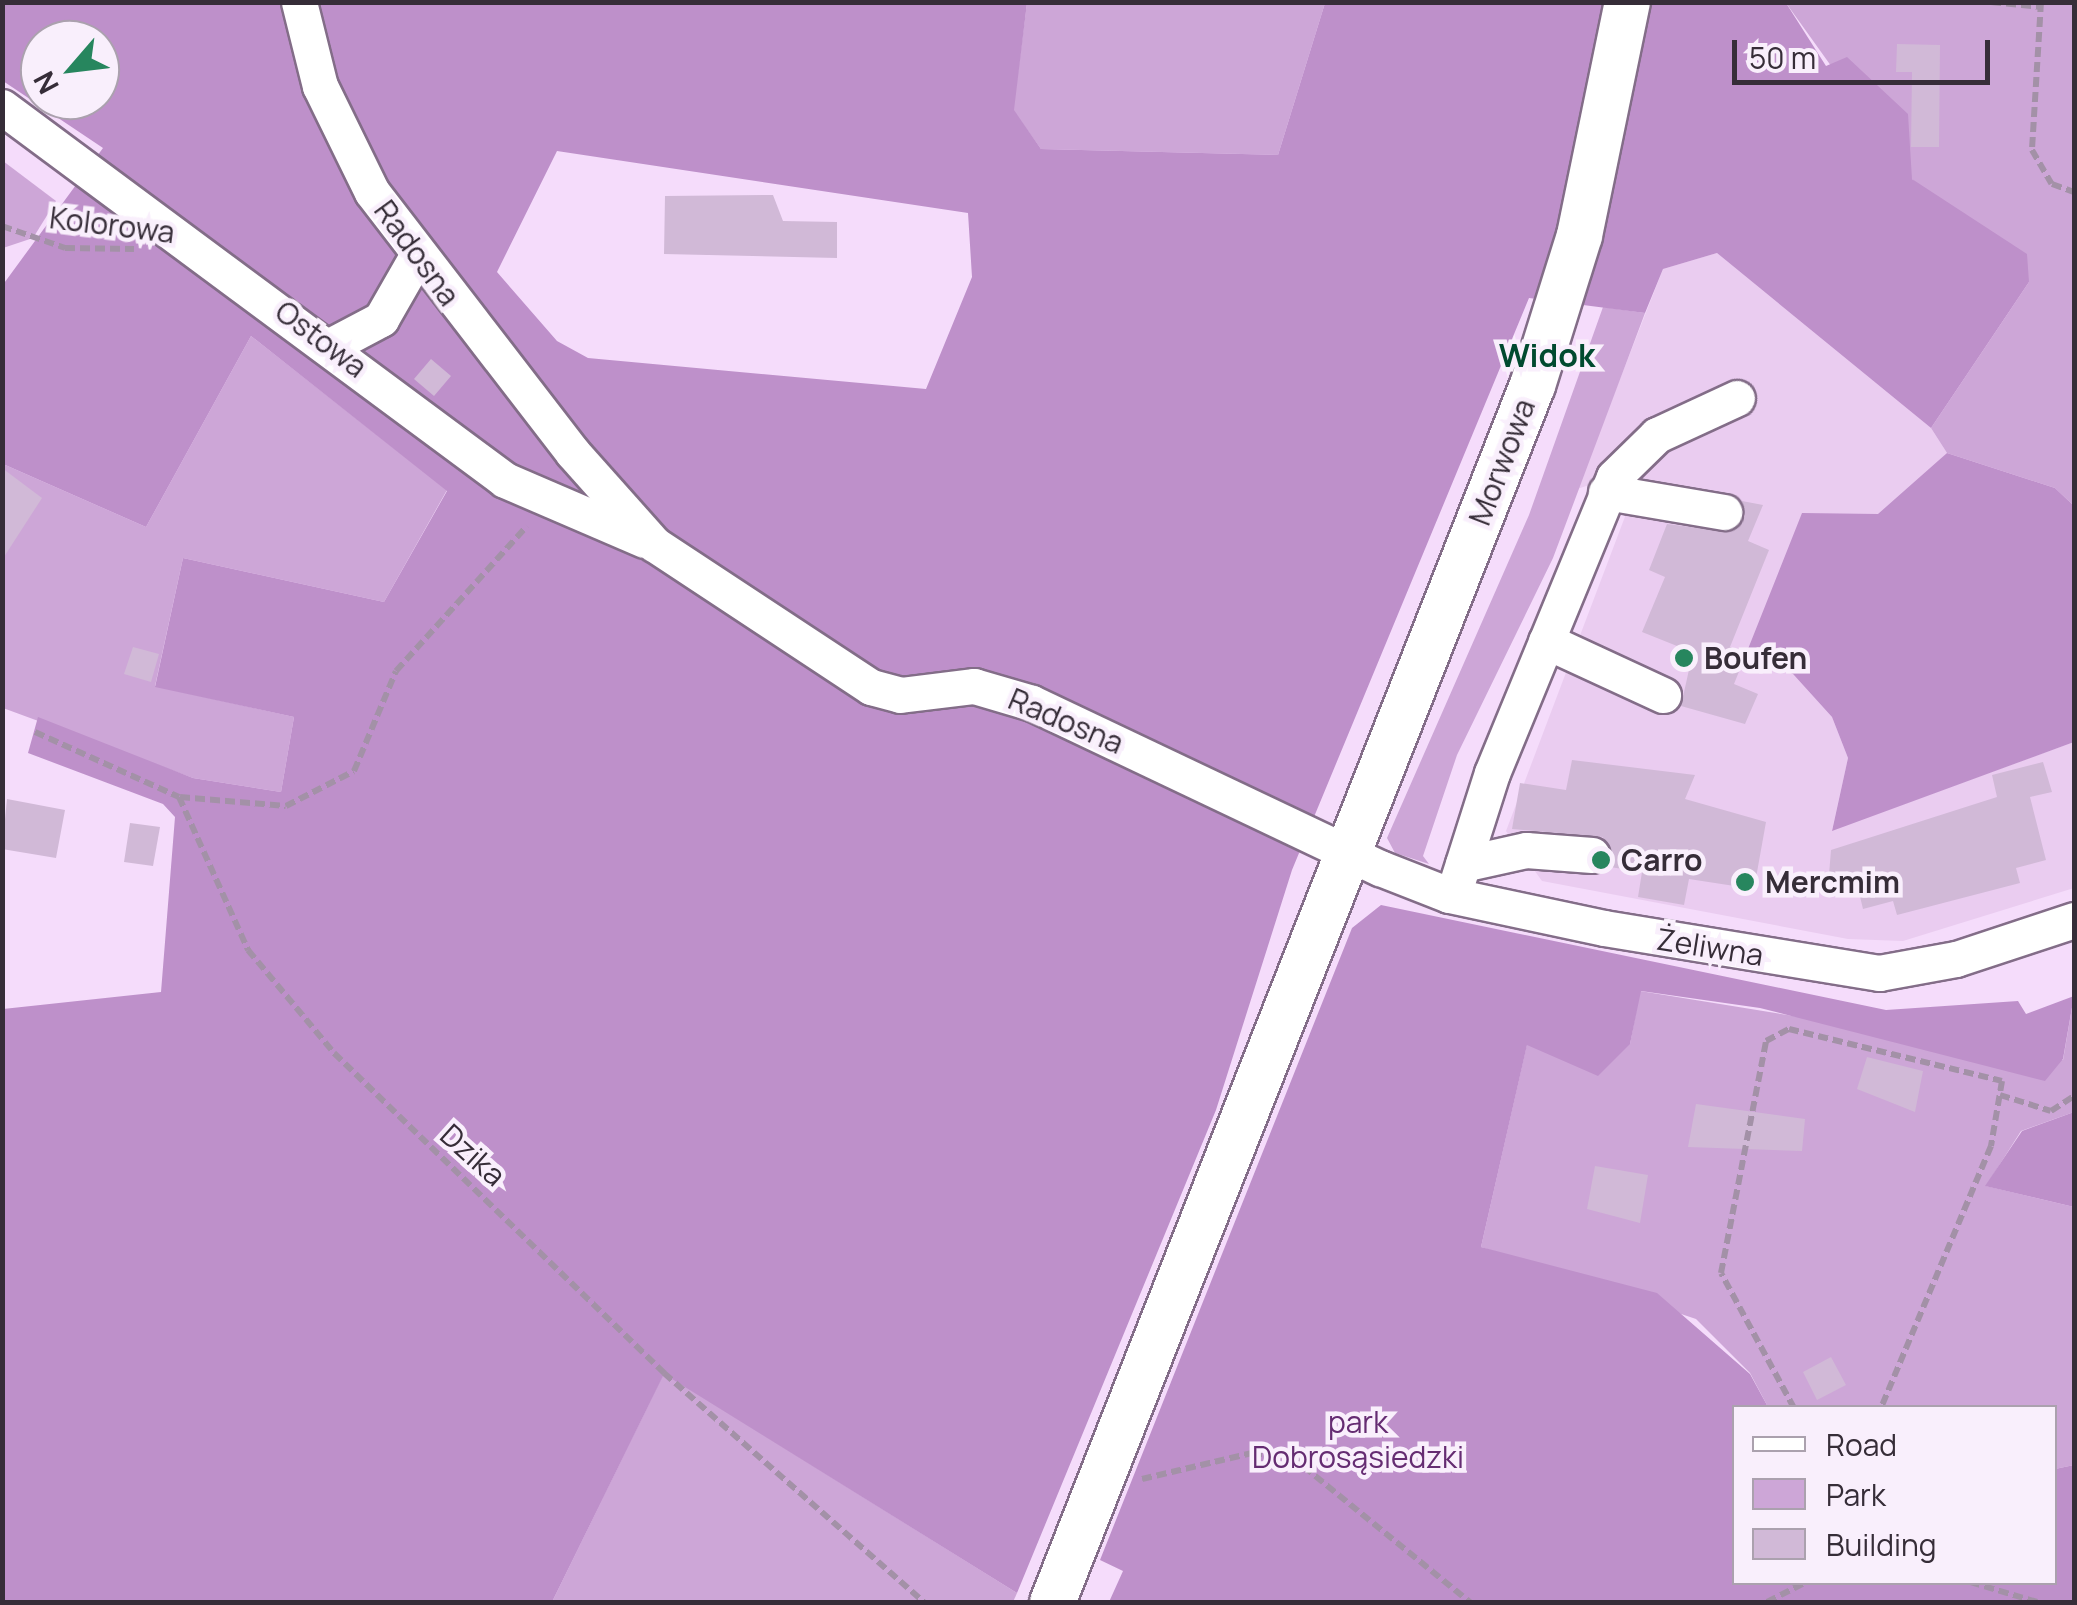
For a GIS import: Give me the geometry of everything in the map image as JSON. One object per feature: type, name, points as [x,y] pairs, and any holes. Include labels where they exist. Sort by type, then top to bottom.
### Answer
[{"type":"main road","name":"Morwowa","points":[[1350,851],[1550,329],[1627,2]]},
{"type":"main road","points":[[1052,1602],[1350,851]]},
{"type":"street","name":"Radosna","points":[[298,2],[344,140],[416,258],[654,544],[886,694],[974,686],[1032,702],[1350,851]]},
{"type":"street","name":"Ostowa","points":[[2,107],[548,502],[654,544]]},
{"type":"street","points":[[330,346],[381,320],[416,258]]},
{"type":"street","points":[[1458,880],[1546,641],[1610,484],[1657,435],[1737,398]]},
{"type":"street","points":[[1610,484],[1724,512]]},
{"type":"street","points":[[1546,641],[1663,695]]},
{"type":"street","points":[[1458,880],[1526,850],[1592,856]]},
{"type":"street","name":"Żeliwna","points":[[1350,851],[1458,880],[1879,972],[1956,959],[2074,920]]},
{"type":"path","points":[[1991,2],[2041,4],[2032,150],[2052,184],[2074,192]]},
{"type":"path","name":"Kolorowa","points":[[2,226],[65,248],[141,249]]},
{"type":"path","points":[[34,732],[179,797],[286,806],[354,771],[396,671],[548,502]]},
{"type":"path","name":"Dzika","points":[[179,797],[248,950],[334,1053],[664,1373],[924,1602]]},
{"type":"path","points":[[1792,1405],[1721,1273],[1766,1041],[1789,1028],[2002,1081],[1991,1146],[1882,1405]]},
{"type":"path","points":[[2000,1095],[2051,1111],[2074,1096]]},
{"type":"path","points":[[1103,1477],[1154,1478],[1277,1452],[1342,1488],[1470,1602]]},
{"type":"path","points":[[1766,1602],[1800,1585]]},
{"type":"path","points":[[1980,1585],[2037,1602]]},
{"type":"shaded area","points":[[1717,253],[1931,428],[1947,453],[1747,653],[1793,674],[1832,717],[1848,758],[1832,830],[2074,742],[2074,888],[1903,941],[1848,939],[1542,881],[1506,831],[1637,485],[1614,477],[1577,489],[1663,269]]},
{"type":"green space","points":[[3,2],[1027,3],[1014,110],[1041,149],[1278,155],[1325,3],[1786,3],[1826,66],[1847,57],[1908,114],[1912,179],[2027,254],[2029,282],[1931,428],[1717,253],[1663,269],[1645,313],[1529,298],[1292,870],[1216,1110],[1017,1593],[664,1374],[552,1602],[3,1602],[3,1009],[161,992],[175,817],[163,804],[28,753],[38,717],[193,778],[281,792],[294,717],[155,687],[183,558],[384,602],[447,491],[251,336],[146,527],[3,464],[2,286],[103,148],[61,120],[120,120],[120,20],[20,20],[20,92],[3,81]],"holes":[[[557,151],[968,213],[972,277],[926,389],[588,358],[557,341],[497,272]]]},
{"type":"green space","points":[[1027,3],[1325,3],[1278,155],[1041,149],[1013,110]]},
{"type":"green space","points":[[1786,3],[2074,3],[2074,506],[2055,488],[1947,453],[1931,428],[2029,282],[1912,179]]},
{"type":"green space","points":[[3,161],[56,201],[33,238],[3,248]]},
{"type":"green space","points":[[1603,307],[1645,313],[1553,558],[1457,755],[1423,856],[1429,864],[1395,853],[1387,838],[1529,515]]},
{"type":"green space","points":[[251,336],[447,490],[384,602],[183,558],[155,686],[294,717],[281,792],[193,778],[3,708],[3,464],[146,527]]},
{"type":"green space","points":[[1947,453],[2055,488],[2074,506],[2074,742],[1832,831],[1848,758],[1832,717],[1793,674],[1746,654],[1802,513],[1878,514]]},
{"type":"green space","name":"park Dobrosąsiedzki","points":[[1381,905],[1886,1010],[2018,1001],[2026,1014],[2074,996],[2063,1059],[2045,1081],[1760,1008],[1641,991],[1630,1044],[1598,1076],[1527,1045],[1481,1247],[1657,1293],[1750,1374],[1767,1405],[1732,1405],[1732,1585],[2057,1585],[2057,1469],[2074,1465],[2074,1602],[1109,1602],[1123,1571],[1100,1560],[1352,928]]},
{"type":"green space","points":[[1640,991],[2063,1060],[2074,996],[2074,1112],[2021,1131],[1986,1186],[2074,1207],[2074,1465],[2057,1469],[2057,1405],[1767,1405],[1750,1373],[1696,1319],[1481,1247],[1527,1044],[1630,1044]]},
{"type":"green space","points":[[2074,1112],[2074,1207],[1985,1186],[2022,1131]]},
{"type":"green space","points":[[664,1373],[1017,1593],[1013,1602],[552,1602]]},
{"type":"building","points":[[1897,44],[1940,45],[1939,147],[1911,147],[1912,72],[1896,72]]},
{"type":"building","points":[[773,195],[783,221],[837,222],[837,258],[664,254],[665,196]]},
{"type":"building","points":[[431,359],[451,376],[434,396],[414,379]]},
{"type":"building","points":[[2,468],[42,498],[2,560]]},
{"type":"building","points":[[1742,501],[1763,505],[1748,541],[1769,550],[1730,647],[1746,654],[1734,684],[1758,694],[1745,724],[1681,706],[1690,665],[1677,660],[1682,648],[1642,632],[1665,577],[1649,570],[1667,524],[1730,532],[1745,516]]},
{"type":"building","points":[[133,647],[159,654],[151,682],[124,674]]},
{"type":"building","points":[[1572,760],[1695,775],[1685,799],[1766,822],[1754,889],[1689,879],[1684,905],[1638,897],[1642,872],[1610,867],[1603,837],[1512,829],[1520,783],[1566,790]]},
{"type":"building","points":[[2043,762],[2052,792],[2030,797],[2046,860],[2016,868],[2020,883],[1897,915],[1893,901],[1863,909],[1856,880],[1828,887],[1831,850],[1997,797],[1992,775]]},
{"type":"building","points":[[7,799],[65,810],[56,858],[2,849]]},
{"type":"building","points":[[130,823],[160,827],[153,866],[124,862]]},
{"type":"building","points":[[1867,1057],[1923,1071],[1915,1112],[1857,1089]]},
{"type":"building","points":[[1696,1104],[1805,1119],[1802,1151],[1688,1147]]},
{"type":"building","points":[[1595,1166],[1648,1175],[1640,1223],[1587,1209]]},
{"type":"building","points":[[1831,1357],[1846,1385],[1817,1400],[1803,1372]]},
{"type":"place","name":"Boufen","points":[[1684,658]]},
{"type":"place","name":"Carro","points":[[1601,860]]},
{"type":"place","name":"Mercmim","points":[[1745,882]]},
{"type":"district","name":"Widok","points":[[1547,355]]}]
